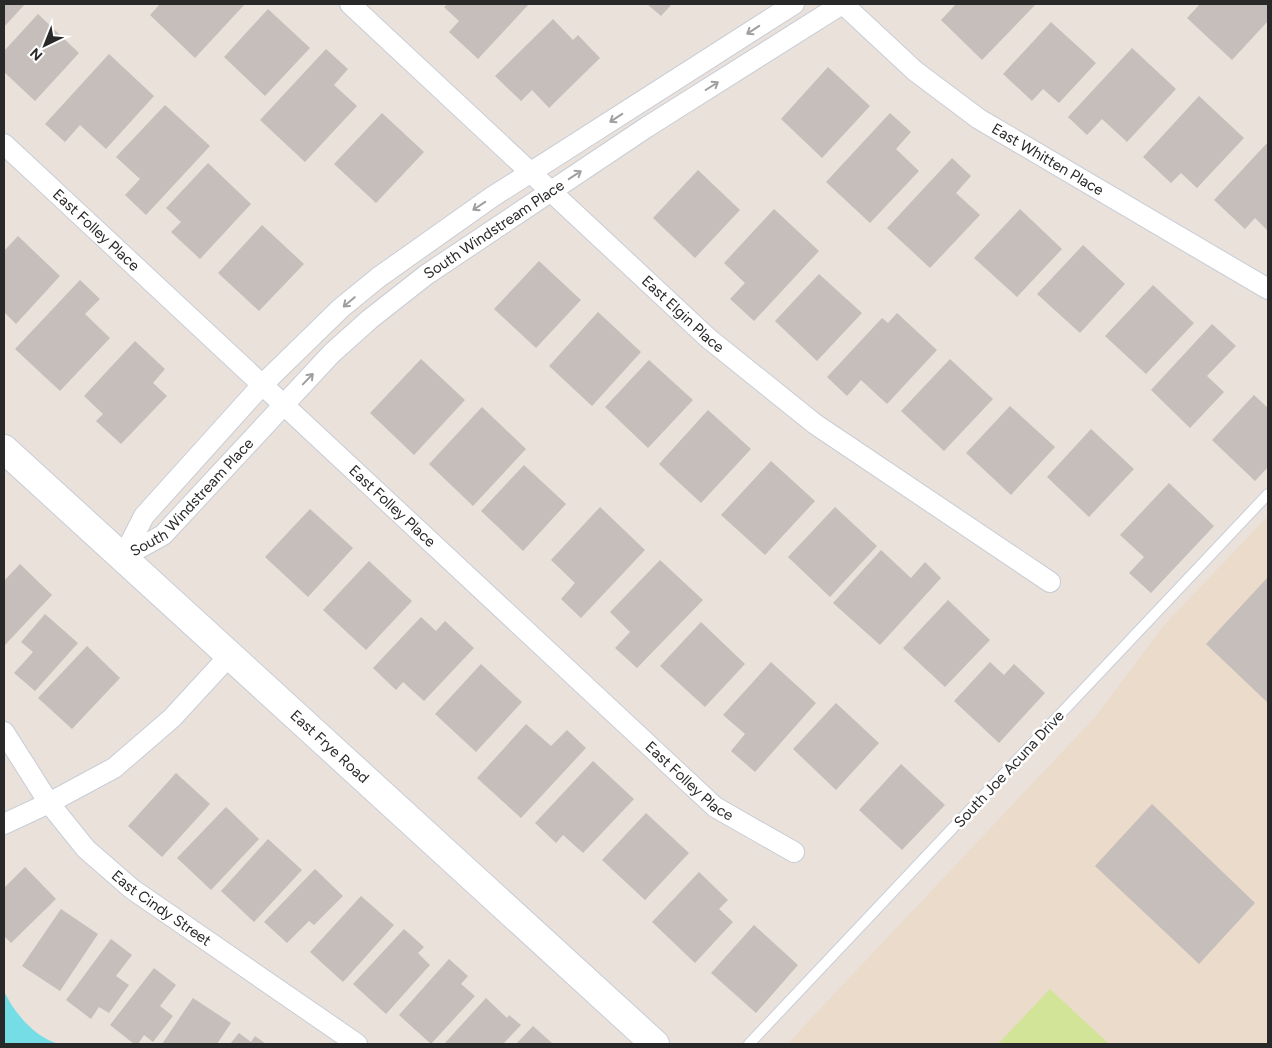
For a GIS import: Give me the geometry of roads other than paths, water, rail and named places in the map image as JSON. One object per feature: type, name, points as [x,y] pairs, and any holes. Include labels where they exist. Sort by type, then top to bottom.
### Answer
[{"type":"street","name":"East Elgin Place","points":[[350,4],[708,338],[815,424],[1050,582]]},
{"type":"street","name":"South Windstream Place","points":[[123,557],[144,516],[262,385],[341,308],[378,277],[531,172],[794,4]]},
{"type":"street","name":"South Windstream Place","points":[[123,557],[163,534],[332,353],[426,275],[647,127],[842,4]]},
{"type":"street","name":"East Whitten Place","points":[[842,4],[915,71],[979,119],[1268,289]]},
{"type":"street","name":"East Folley Place","points":[[4,144],[715,807],[794,852]]},
{"type":"street","name":"East Frye Road","points":[[4,449],[655,1044]]},
{"type":"street","points":[[4,824],[49,803],[114,768],[172,718],[230,655]]},
{"type":"street","name":"East Cindy Street","points":[[4,732],[49,803],[86,850],[132,889],[357,1044]]},
{"type":"lane","name":"South Joe Acuna Drive","points":[[749,1044],[1268,494]]},
{"type":"water","points":[[4,991],[20,1016],[34,1031],[60,1044],[4,1044]]}]
